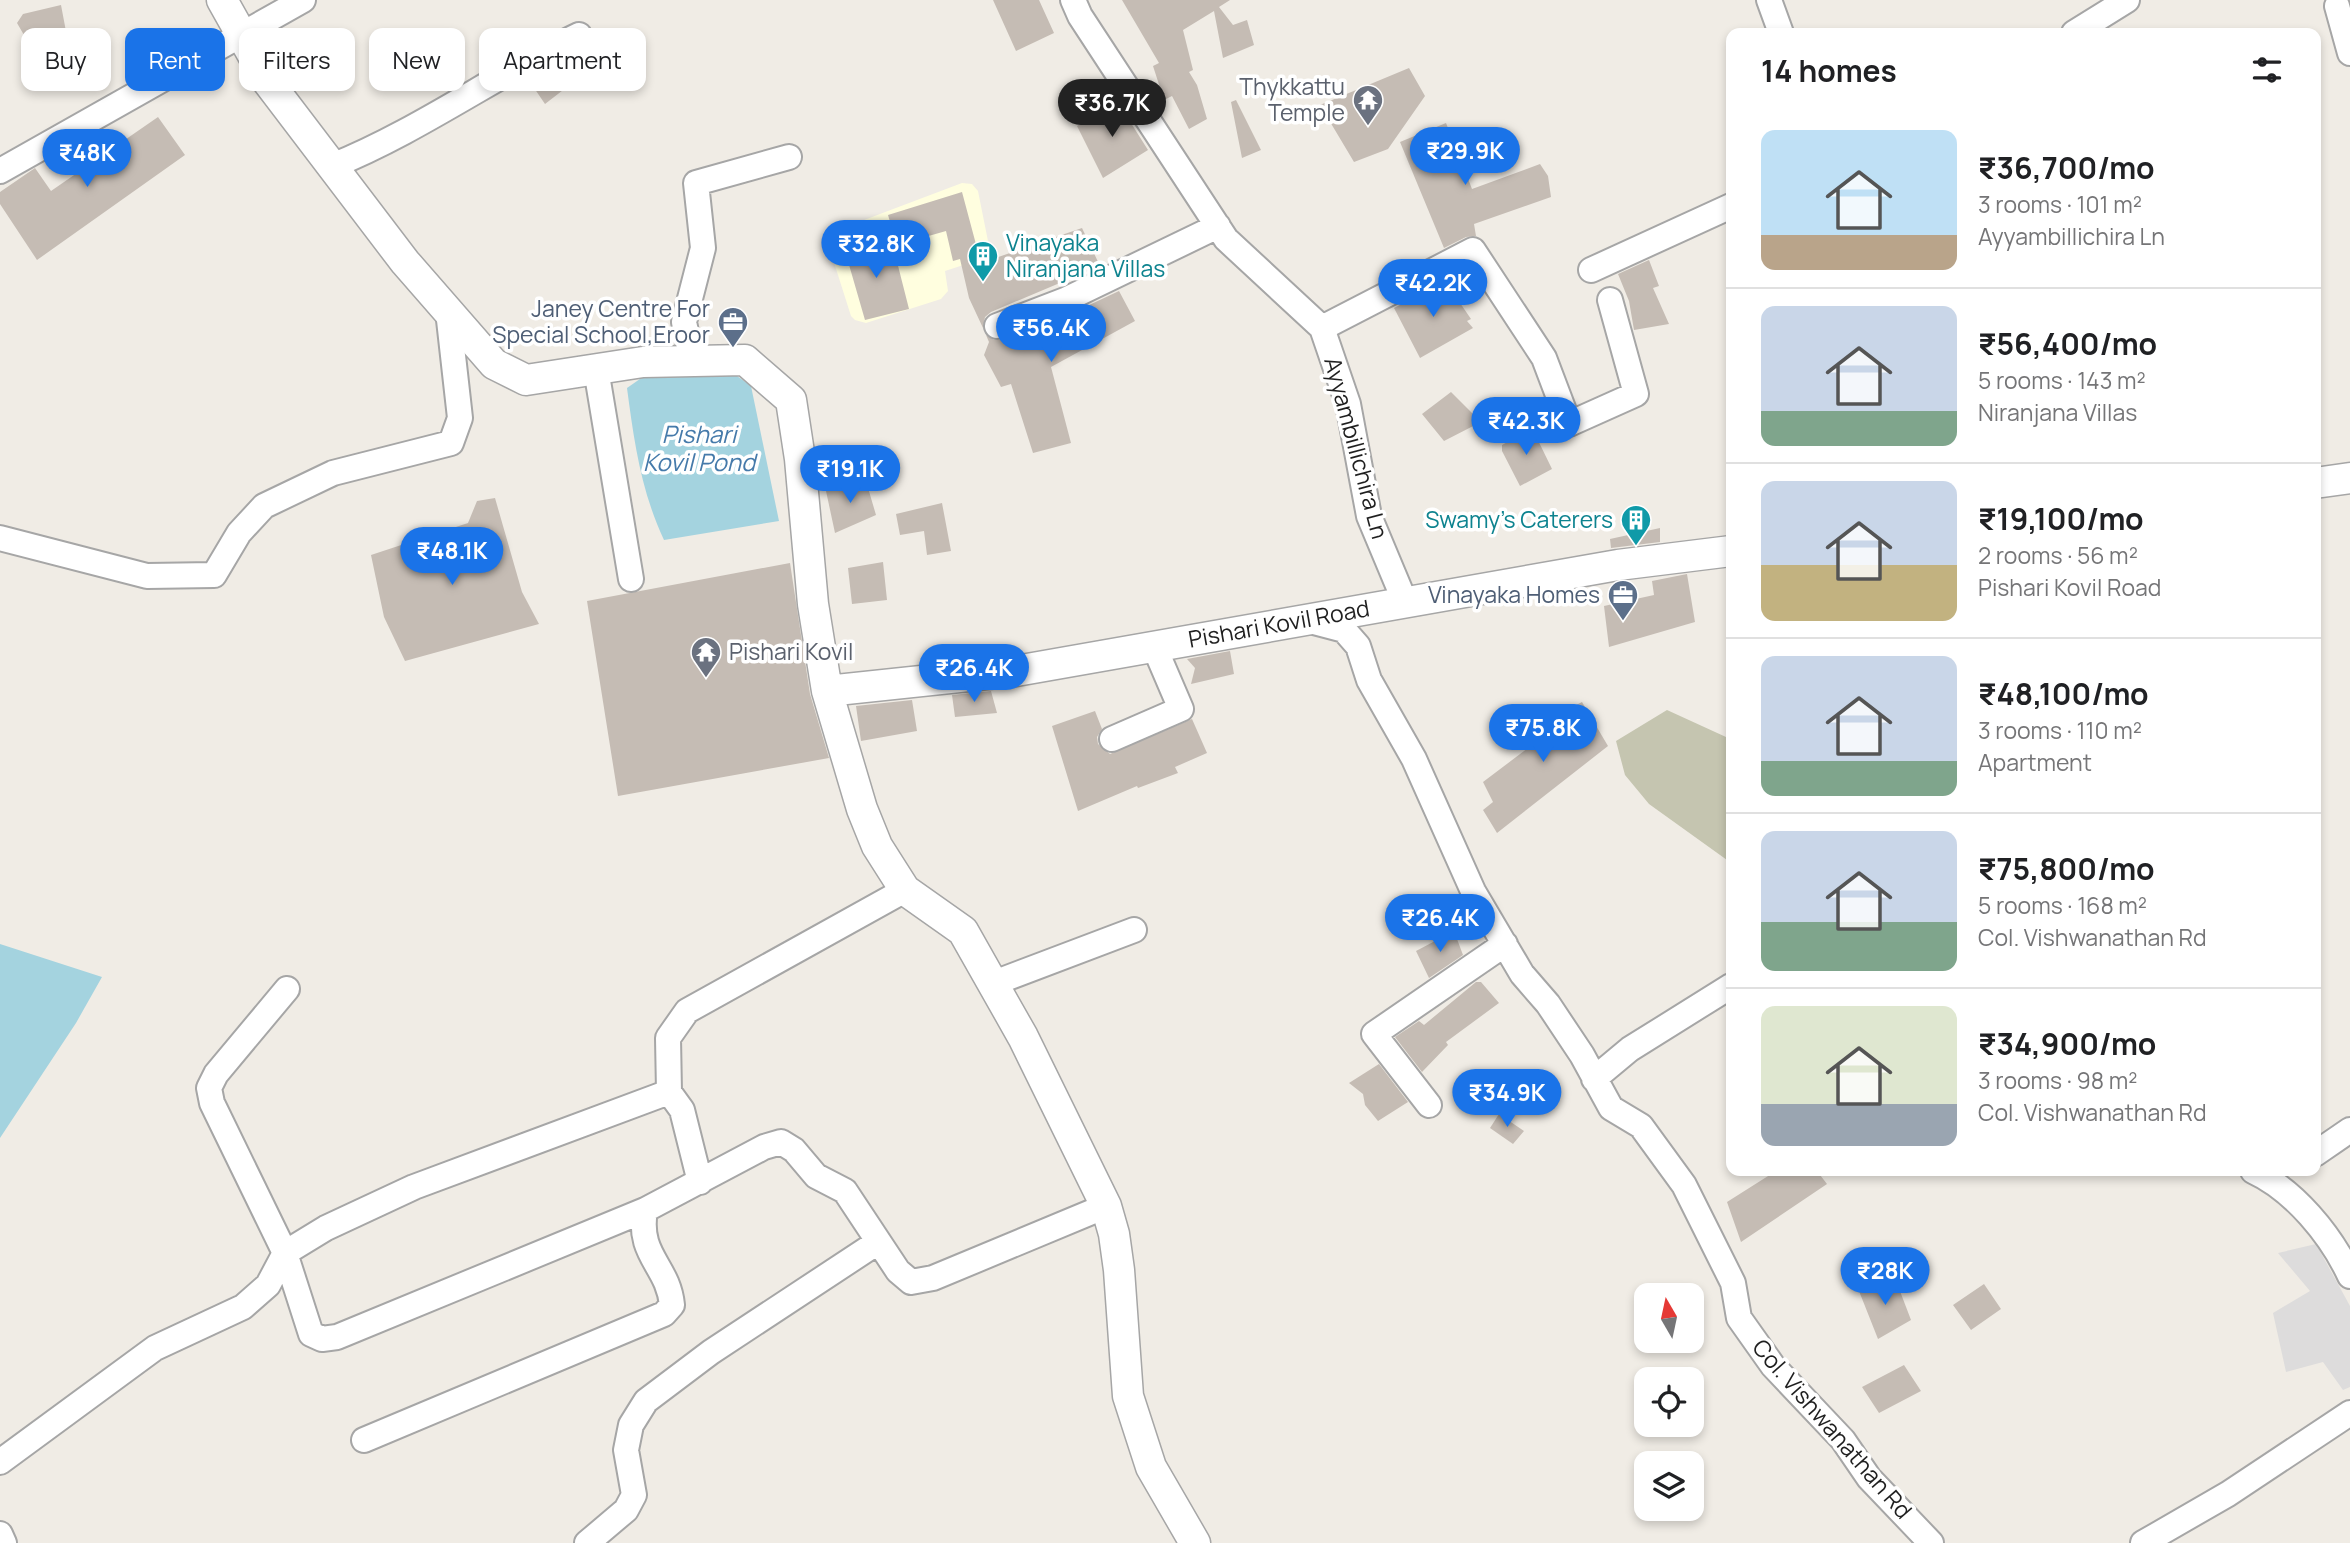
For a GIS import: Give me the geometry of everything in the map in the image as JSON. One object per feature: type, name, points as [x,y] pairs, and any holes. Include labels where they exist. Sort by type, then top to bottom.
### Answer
[{"type":"street","points":[[222,0],[239,31]]},
{"type":"street","points":[[256,28],[303,0]]},
{"type":"street","name":"Ayyambillichira Ln","points":[[1073,0],[1080,16],[1226,239],[1322,328],[1348,404],[1369,516],[1405,602]]},
{"type":"street","points":[[1769,0],[1779,28]]},
{"type":"street","points":[[2082,28],[2127,0]]},
{"type":"street","points":[[2337,6],[2350,53]]},
{"type":"street","points":[[0,171],[239,38]]},
{"type":"street","points":[[332,166],[433,118],[479,90]]},
{"type":"street","points":[[275,91],[405,262],[494,364],[526,380],[643,362],[745,360],[791,400],[800,459],[813,604],[827,691],[862,809],[877,846],[905,890],[963,930],[994,984],[1106,1206],[1114,1234],[1119,1270],[1128,1396],[1151,1467],[1195,1543]]},
{"type":"street","points":[[692,361],[684,322],[702,248],[696,183],[789,157]]},
{"type":"street","points":[[1591,270],[1726,208]]},
{"type":"street","points":[[997,326],[1065,300],[1218,226]]},
{"type":"street","points":[[1322,328],[1473,250],[1544,358],[1569,425],[1636,394],[1610,300]]},
{"type":"street","points":[[0,538],[146,576],[214,575],[239,533],[264,506],[333,473],[451,443],[460,418],[448,311]]},
{"type":"street","points":[[596,369],[631,579]]},
{"type":"street","points":[[2321,482],[2350,478]]},
{"type":"street","name":"Pishari Kovil Road","points":[[827,691],[1016,671],[1618,565],[1726,552]]},
{"type":"street","name":"Col. Vishwanathan Rd","points":[[1302,619],[1344,631],[1358,646],[1369,680],[1409,748],[1462,870],[1522,974],[1548,1004],[1611,1108],[1642,1126],[1684,1185],[1733,1283],[1739,1318],[1773,1366],[1843,1440],[1869,1478],[1931,1543]]},
{"type":"street","points":[[1112,739],[1181,709],[1154,646]]},
{"type":"street","points":[[700,1182],[682,1110],[669,1092],[668,1038],[687,1011],[905,890]]},
{"type":"street","points":[[994,984],[1134,930]]},
{"type":"street","points":[[1429,1105],[1374,1034],[1505,944]]},
{"type":"street","points":[[287,989],[216,1074],[209,1088],[212,1104],[285,1253],[311,1334],[322,1339],[349,1332],[645,1210],[764,1147],[781,1142],[794,1150],[816,1176],[845,1191],[898,1271],[911,1282],[933,1278],[1106,1206]]},
{"type":"street","points":[[1594,1079],[1630,1049],[1726,989]]},
{"type":"street","points":[[0,1462],[155,1348],[243,1307],[268,1284],[285,1253],[326,1228],[414,1188],[669,1092]]},
{"type":"street","points":[[2321,1150],[2350,1130]]},
{"type":"street","points":[[2264,1176],[2276,1181],[2308,1214],[2343,1260],[2350,1276]]},
{"type":"street","points":[[364,1440],[664,1314],[672,1305],[671,1293],[644,1242],[642,1228],[645,1210]]},
{"type":"street","points":[[587,1543],[626,1510],[634,1495],[626,1450],[631,1425],[646,1401],[710,1352],[878,1242]]},
{"type":"street","points":[[2143,1543],[2228,1494],[2350,1413]]},
{"type":"street","points":[[0,1534],[4,1543]]},
{"type":"shaded area","points":[[962,183],[972,184],[978,191],[991,256],[945,271],[948,291],[941,299],[866,323],[855,320],[851,316],[831,253],[835,231]]},
{"type":"shaded area","points":[[1667,710],[1726,737],[1726,859],[1649,804],[1625,775],[1616,741]]},
{"type":"shaded area","points":[[2316,1244],[2350,1306],[2350,1387],[2343,1390],[2323,1362],[2286,1372],[2273,1313],[2310,1291],[2278,1253]]},
{"type":"water","name":"Pishari Kovil Pond","points":[[730,371],[751,386],[779,521],[664,540],[644,484],[627,388],[650,372]]},
{"type":"water","points":[[0,944],[102,977],[76,1023],[0,1138]]},
{"type":"building","points":[[993,0],[1039,0],[1054,33],[1016,51]]},
{"type":"building","points":[[1122,0],[1230,0],[1219,7],[1233,25],[1247,20],[1254,45],[1223,58],[1214,11],[1183,30],[1193,70],[1189,72],[1197,85],[1207,119],[1189,129],[1172,96],[1164,100],[1153,66],[1159,63]]},
{"type":"building","points":[[61,5],[65,28],[21,30],[17,23],[23,14]]},
{"type":"building","name":"Thykkattu Temple","points":[[1409,68],[1425,96],[1388,149],[1354,162],[1320,105]]},
{"type":"building","points":[[536,91],[562,91],[545,104]]},
{"type":"building","points":[[1236,100],[1261,150],[1242,158],[1231,102]]},
{"type":"building","points":[[1117,101],[1148,150],[1103,178],[1077,126]]},
{"type":"building","points":[[158,117],[185,155],[37,260],[0,204],[0,192],[35,168],[51,191]]},
{"type":"building","points":[[1446,123],[1472,189],[1540,164],[1548,176],[1551,197],[1474,224],[1476,236],[1466,237],[1444,248],[1400,142]]},
{"type":"building","points":[[962,192],[981,263],[1082,228],[1100,266],[991,312],[985,317],[983,328],[969,298],[960,259],[953,261],[946,231],[897,245],[888,215]]},
{"type":"building","points":[[862,238],[867,254],[893,246],[909,309],[865,320],[843,244]]},
{"type":"building","points":[[1649,260],[1659,286],[1653,288],[1669,324],[1634,330],[1629,301],[1618,274]]},
{"type":"building","points":[[1445,281],[1471,319],[1467,321],[1473,328],[1420,358],[1394,308]]},
{"type":"building","points":[[1119,291],[1135,321],[1051,367],[1071,443],[1033,453],[1011,384],[1001,387],[984,355],[989,342],[986,335],[994,340],[1002,340],[1070,314]]},
{"type":"building","points":[[1451,392],[1481,422],[1444,441],[1422,414]]},
{"type":"building","points":[[1532,428],[1552,469],[1520,486],[1502,451],[1502,445]]},
{"type":"building","points":[[866,481],[876,515],[835,533],[826,491]]},
{"type":"building","points":[[495,498],[522,592],[539,624],[405,661],[384,617],[371,555],[468,523],[477,501]]},
{"type":"building","points":[[942,503],[951,551],[927,555],[924,531],[900,535],[896,514]]},
{"type":"building","points":[[1660,528],[1660,542],[1611,548],[1610,539]]},
{"type":"building","points":[[883,562],[887,600],[852,604],[848,568]]},
{"type":"building","name":"Pishari Kovil","points":[[790,563],[810,694],[829,758],[618,796],[587,601]]},
{"type":"building","points":[[1687,574],[1695,622],[1609,647],[1604,606],[1654,595],[1652,581]]},
{"type":"building","points":[[1230,651],[1234,674],[1191,684],[1195,668],[1187,659]]},
{"type":"building","points":[[991,691],[997,713],[955,717],[952,695]]},
{"type":"building","points":[[912,700],[917,731],[861,741],[856,706]]},
{"type":"building","points":[[1582,702],[1608,746],[1497,833],[1483,810],[1493,802],[1483,782],[1532,745],[1526,731]]},
{"type":"building","points":[[1095,711],[1102,729],[1097,737],[1098,744],[1110,754],[1192,719],[1207,753],[1175,767],[1178,773],[1138,788],[1137,786],[1078,811],[1052,726]]},
{"type":"building","points":[[1454,931],[1463,955],[1429,978],[1416,951]]},
{"type":"building","points":[[1476,982],[1481,982],[1499,1003],[1446,1042],[1448,1045],[1422,1072],[1395,1037],[1419,1021],[1424,1025]]},
{"type":"building","points":[[1379,1064],[1408,1102],[1378,1121],[1365,1105],[1363,1094],[1349,1083]]},
{"type":"building","points":[[1499,1114],[1524,1131],[1513,1144],[1490,1128]]},
{"type":"building","points":[[1768,1176],[1821,1176],[1827,1184],[1741,1242],[1727,1202]]},
{"type":"building","points":[[1895,1278],[1911,1320],[1878,1339],[1859,1291]]},
{"type":"building","points":[[1984,1284],[2001,1309],[1971,1330],[1953,1305]]},
{"type":"building","points":[[1904,1365],[1921,1391],[1879,1413],[1862,1387]]},
{"type":"place","name":"Thykkattu Temple","points":[[1368,127]]},
{"type":"place","name":"Vinayaka Niranjana Villas","points":[[983,283]]},
{"type":"place","name":"Janey Centre For Special School,Eroor","points":[[733,349]]},
{"type":"place","name":"Swamy's Caterers","points":[[1636,547]]},
{"type":"place","name":"Vinayaka Homes","points":[[1623,622]]},
{"type":"place","name":"Pishari Kovil","points":[[706,679]]}]
